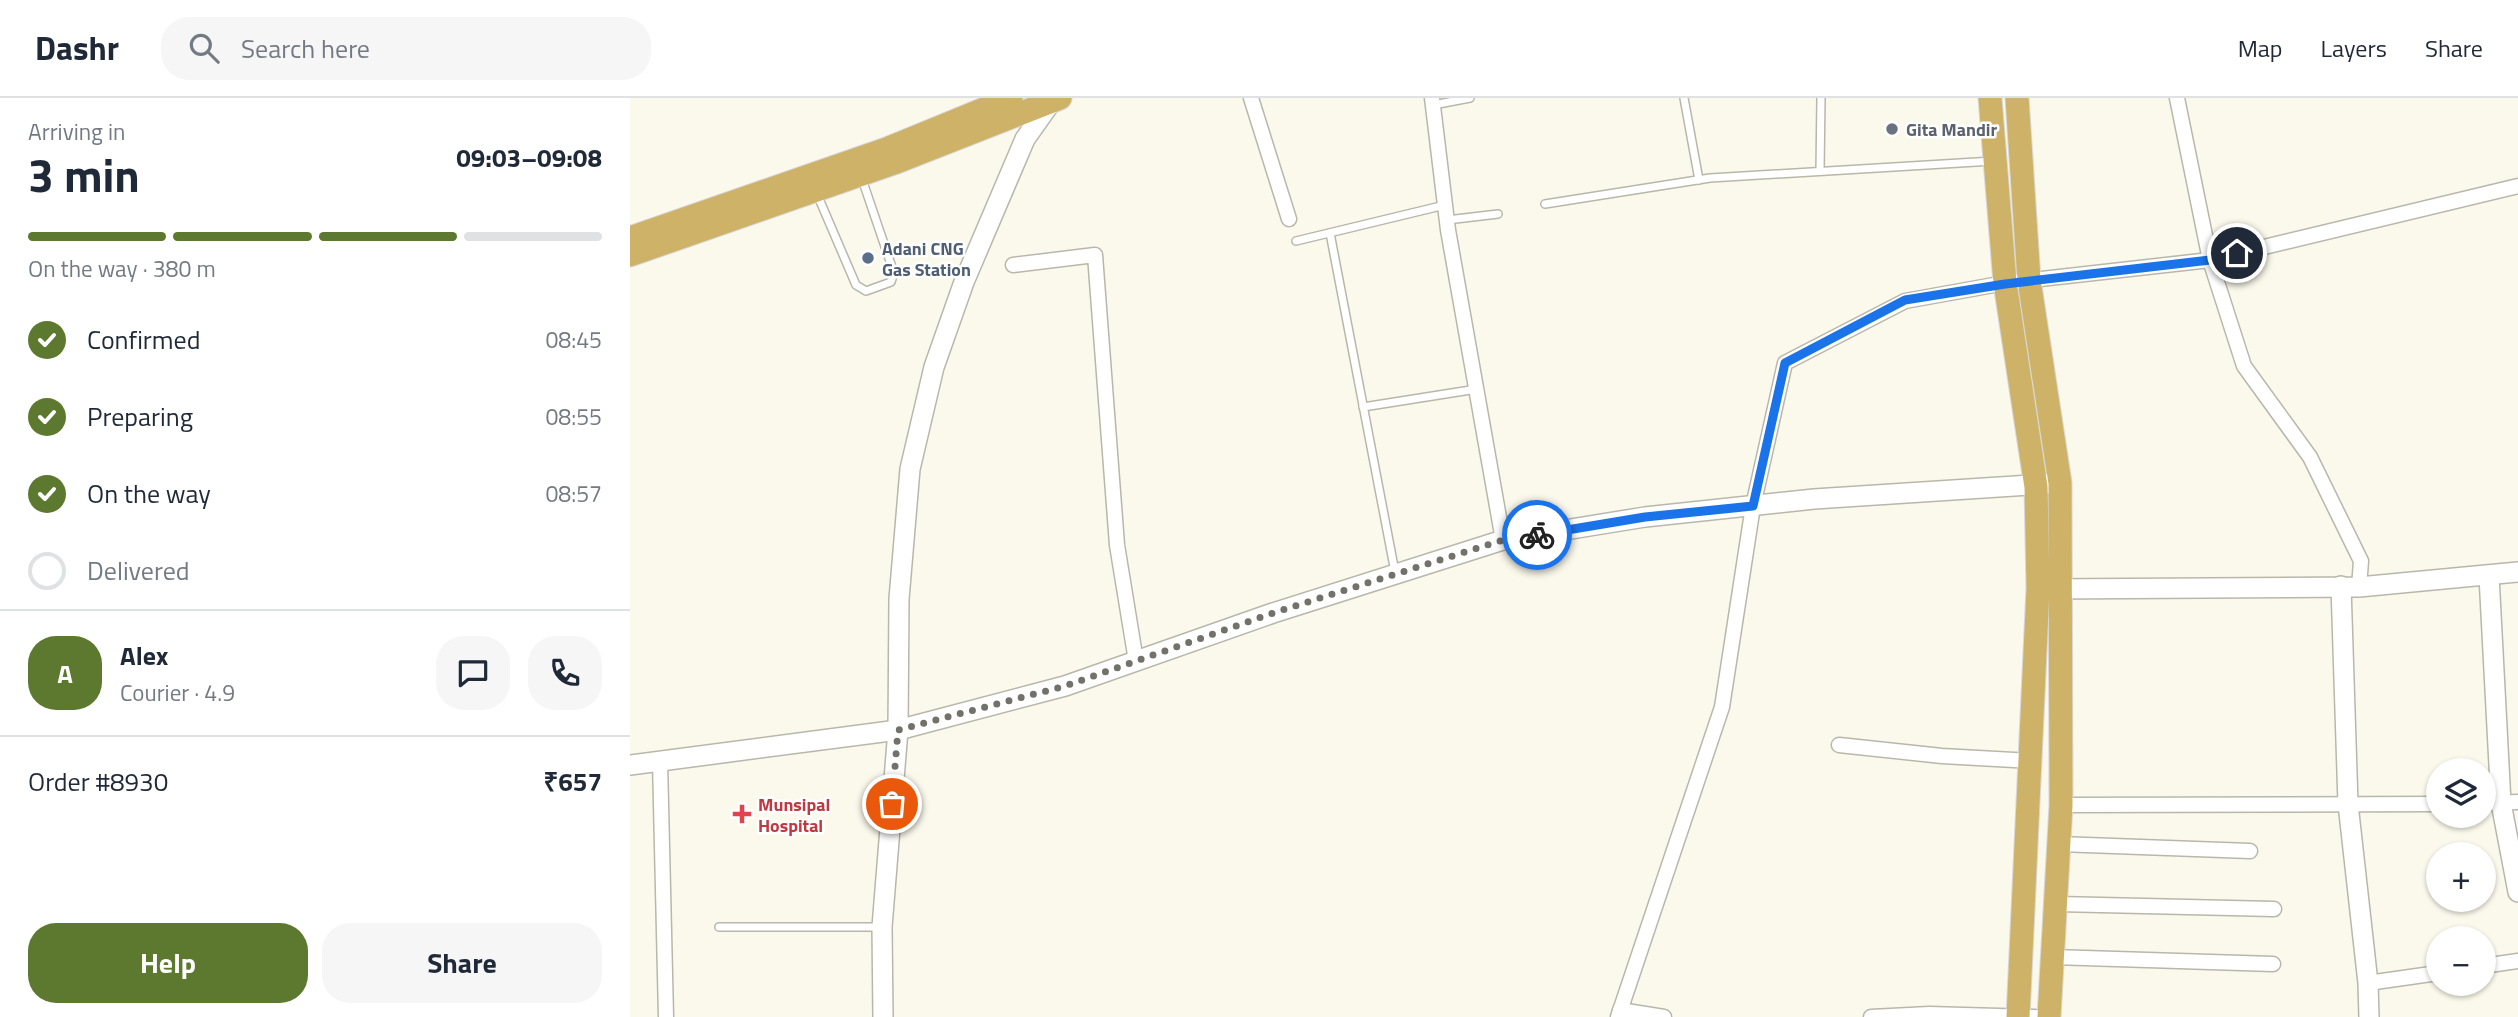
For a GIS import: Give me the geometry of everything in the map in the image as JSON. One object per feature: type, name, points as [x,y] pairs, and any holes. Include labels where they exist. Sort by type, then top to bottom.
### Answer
[{"type":"main road","points":[[630,238],[888,148],[1011,98]]},
{"type":"main road","points":[[1990,98],[2005,284],[2049,589],[2061,805],[2049,1017]]},
{"type":"main road","points":[[2017,98],[2029,280],[2060,483],[2032,761],[2023,1017]]},
{"type":"main road","points":[[630,255],[860,174],[1055,99]]},
{"type":"street","points":[[1251,98],[1289,219]]},
{"type":"street","points":[[2177,98],[2210,260],[2244,366],[2310,457],[2361,561],[2350,587],[2348,804],[2368,983],[2369,1017]]},
{"type":"street","points":[[883,1017],[882,927],[898,730],[899,599],[910,469],[933,368],[964,282],[1025,139],[1055,99]]},
{"type":"street","points":[[1432,101],[1446,213],[1503,540]]},
{"type":"street","points":[[1664,1017],[1619,1014],[1721,707],[1753,506],[1785,363],[1905,300],[2029,280],[2210,260],[2518,186]]},
{"type":"street","points":[[1013,265],[1095,255],[1117,545],[1136,661]]},
{"type":"street","points":[[630,765],[898,730],[1065,686],[1503,540],[1645,517],[1753,506],[2036,487],[2060,483]]},
{"type":"street","points":[[2049,589],[2350,587],[2518,572]]},
{"type":"street","points":[[2489,576],[2501,803],[2518,892]]},
{"type":"street","points":[[1839,745],[1942,756],[2032,761]]},
{"type":"street","points":[[660,761],[666,1017]]},
{"type":"street","points":[[2061,805],[2426,804]]},
{"type":"street","points":[[2059,844],[2250,851]]},
{"type":"street","points":[[2057,904],[2274,909]]},
{"type":"street","points":[[2053,957],[2273,964]]},
{"type":"street","points":[[2496,964],[2518,961]]},
{"type":"street","points":[[2368,983],[2426,975]]},
{"type":"street","points":[[1871,1017],[2023,1017]]},
{"type":"lane","points":[[1432,101],[1470,98]]},
{"type":"lane","points":[[1684,98],[1699,180]]},
{"type":"lane","points":[[1820,171],[1821,98]]},
{"type":"lane","points":[[1545,204],[1699,180],[1994,161]]},
{"type":"lane","points":[[815,190],[856,285],[866,291],[891,282],[894,273],[860,174]]},
{"type":"lane","points":[[1296,241],[1446,213],[1498,214]]},
{"type":"lane","points":[[1330,233],[1396,574]]},
{"type":"lane","points":[[1363,407],[1477,389]]},
{"type":"lane","points":[[719,927],[882,927]]},
{"type":"way so far","points":[[892,804],[898,730],[1065,686],[1273,613],[1503,540],[1537,535]]},
{"type":"place","name":"Gita Mandir","points":[[1892,129]]},
{"type":"place","name":"Adani CNG Gas Station","points":[[868,258]]},
{"type":"place","name":"Munsipal Hospital","points":[[742,814]]},
{"type":"route","points":[[1537,535],[1645,517],[1753,506],[1785,363],[1905,300],[2005,284],[2210,260],[2237,253]]}]
